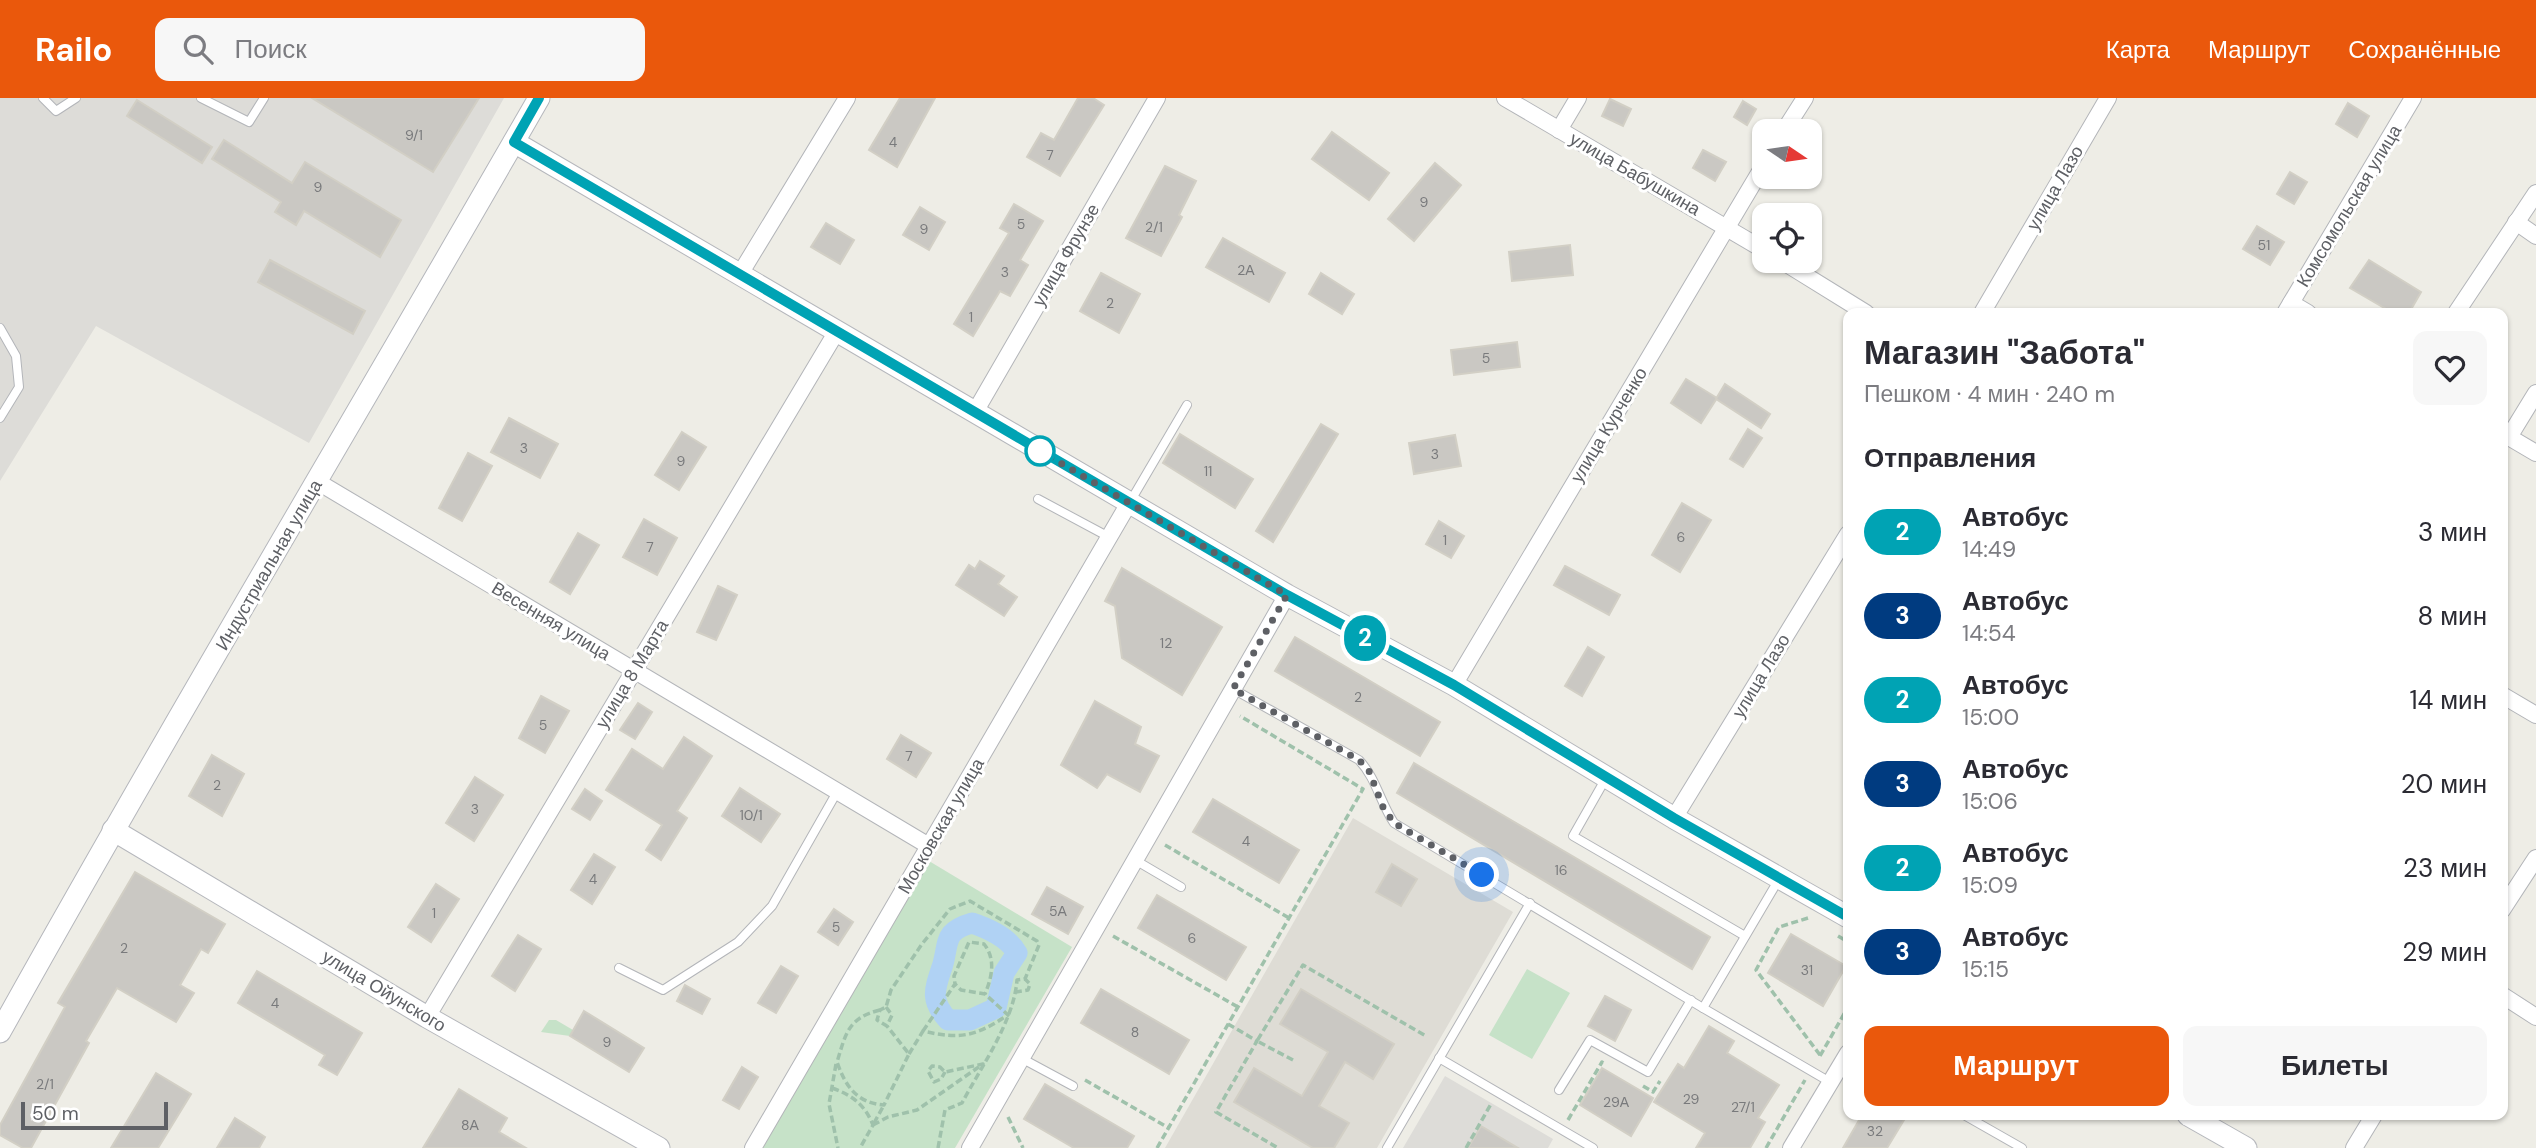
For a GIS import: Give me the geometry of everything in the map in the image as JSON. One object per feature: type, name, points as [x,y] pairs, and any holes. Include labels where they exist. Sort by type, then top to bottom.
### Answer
[{"type":"main road","name":"Индустриальная улица","points":[[0,1032],[113,830],[318,482],[539,98]]},
{"type":"main road","points":[[514,142],[1287,595],[1454,685],[1674,818],[1843,914]]},
{"type":"main road","name":"улица Ойунского","points":[[113,830],[635,1142],[659,1148]]},
{"type":"main road","points":[[2196,1120],[2232,1144]]},
{"type":"street","points":[[740,274],[847,98]]},
{"type":"street","name":"улица Фрунзе","points":[[975,412],[1157,98]]},
{"type":"street","name":"улица Бабушкина","points":[[1505,98],[1752,243]]},
{"type":"street","points":[[1559,130],[1578,98]]},
{"type":"street","points":[[1792,119],[1805,98]]},
{"type":"street","name":"улица Лазо","points":[[1985,308],[2108,98]]},
{"type":"street","name":"Комсомольская улица","points":[[2288,308],[2413,98]]},
{"type":"street","name":"улица Курченко","points":[[1454,685],[1752,186]]},
{"type":"street","points":[[2459,308],[2536,193]]},
{"type":"street","points":[[2516,222],[2536,236]]},
{"type":"street","points":[[1801,273],[1858,308]]},
{"type":"street","name":"улица 8 Марта","points":[[427,1017],[837,331]]},
{"type":"street","points":[[2508,432],[2536,393]]},
{"type":"street","points":[[2508,436],[2536,453]]},
{"type":"street","name":"Весенняя улица","points":[[318,482],[929,846]]},
{"type":"street","name":"Московская улица","points":[[753,1148],[1129,503]]},
{"type":"street","name":"улица Лазо","points":[[1674,818],[1843,542]]},
{"type":"street","points":[[970,1148],[1287,595]]},
{"type":"street","points":[[2508,699],[2536,715]]},
{"type":"street","points":[[2508,901],[2536,858]]},
{"type":"street","points":[[2508,999],[2536,1017]]},
{"type":"street","points":[[1791,1148],[1843,1061]]},
{"type":"street","points":[[2354,1148],[2371,1120]]},
{"type":"lane","points":[[43,98],[56,111],[76,98]]},
{"type":"lane","points":[[201,98],[249,122],[264,98]]},
{"type":"lane","points":[[0,328],[16,356],[19,387],[0,418]]},
{"type":"lane","points":[[1129,503],[1187,405]]},
{"type":"lane","points":[[1038,499],[1109,537]]},
{"type":"lane","points":[[1233,689],[1359,760],[1369,771],[1383,807],[1394,823],[1830,1082]]},
{"type":"lane","points":[[1606,777],[1573,836],[1745,936]]},
{"type":"lane","points":[[619,968],[663,990],[738,942],[772,906],[837,792]]},
{"type":"lane","points":[[1135,860],[1181,887]]},
{"type":"lane","points":[[1703,1008],[1780,876]]},
{"type":"lane","points":[[1387,1148],[1530,903]]},
{"type":"lane","points":[[1559,1090],[1590,1040],[1648,1072],[1691,1000]]},
{"type":"lane","points":[[1021,1058],[1073,1086]]},
{"type":"lane","points":[[1439,1058],[1592,1148]]},
{"type":"lane","points":[[1973,1120],[2022,1148]]},
{"type":"path","points":[[1157,1148],[1363,789],[1240,716],[1250,699]]},
{"type":"path","points":[[1151,870],[1165,845],[1289,918]]},
{"type":"path","points":[[838,1148],[829,1104],[837,1062],[847,1031],[863,1014],[886,1007],[891,989],[950,909],[970,901],[1037,941],[1039,946],[1025,979]]},
{"type":"path","points":[[1798,913],[1818,924]]},
{"type":"path","points":[[1808,918],[1779,927],[1756,970],[1820,1055]]},
{"type":"path","points":[[1119,925],[1113,936],[1238,1007]]},
{"type":"path","points":[[1828,930],[1843,939]]},
{"type":"path","points":[[985,994],[992,968],[991,953],[984,944],[969,942],[954,976],[955,984],[961,990],[985,994],[1006,1013]]},
{"type":"path","points":[[1278,1148],[1216,1112],[1303,965],[1426,1036]]},
{"type":"path","points":[[1016,992],[1028,990],[1030,984],[1025,979]]},
{"type":"path","points":[[937,1148],[945,1110],[962,1103],[1016,992],[1017,980],[1025,979]]},
{"type":"path","points":[[860,1148],[909,1054],[955,984]]},
{"type":"path","points":[[886,1007],[892,1015],[887,1026]]},
{"type":"path","points":[[880,1010],[877,1020],[887,1026],[909,1054]]},
{"type":"path","points":[[923,1031],[944,1036],[967,1036],[982,1032],[1006,1013]]},
{"type":"path","points":[[1228,1024],[1293,1060]]},
{"type":"path","points":[[837,1062],[849,1090],[860,1098],[884,1105]]},
{"type":"path","points":[[945,1072],[932,1066],[928,1071],[934,1082],[941,1079],[945,1072],[983,1064]]},
{"type":"path","points":[[873,1125],[888,1117],[917,1110],[983,1064]]},
{"type":"path","points":[[1077,1076],[1169,1128]]},
{"type":"path","points":[[832,1088],[846,1093],[863,1106],[873,1125]]},
{"type":"path","points":[[1466,1148],[1498,1093]]},
{"type":"path","points":[[1003,1128],[1014,1107]]},
{"type":"path","points":[[1009,1117],[1023,1148]]},
{"type":"shaded area","points":[[0,98],[504,98],[309,443],[96,326],[0,481]]},
{"type":"shaded area","points":[[1353,818],[1513,912],[1377,1148],[1165,1148]]},
{"type":"shaded area","points":[[1445,1076],[1553,1139],[1548,1148],[1403,1148]]},
{"type":"green space","points":[[929,861],[1072,947],[955,1148],[760,1148]]},
{"type":"green space","points":[[1527,969],[1570,993],[1532,1059],[1489,1035]]},
{"type":"green space","points":[[549,1020],[556,1020],[573,1030],[570,1036],[541,1032]]},
{"type":"building","points":[[312,98],[479,98],[433,172]]},
{"type":"building","points":[[900,98],[935,98],[897,167],[869,150]]},
{"type":"building","points":[[1078,98],[1093,98],[1104,105],[1060,176],[1027,157],[1041,133],[1054,140]]},
{"type":"building","points":[[1610,99],[1631,109],[1623,126],[1602,116]]},
{"type":"building","points":[[137,100],[212,147],[202,163],[127,116]]},
{"type":"building","points":[[1743,101],[1756,109],[1747,125],[1734,117]]},
{"type":"building","points":[[2348,103],[2369,116],[2357,137],[2336,124]]},
{"type":"building","points":[[1332,132],[1389,173],[1369,200],[1312,159]]},
{"type":"building","points":[[224,140],[292,183],[305,162],[401,220],[380,257],[304,211],[296,225],[275,212],[281,202],[212,159]]},
{"type":"building","points":[[1703,150],[1726,162],[1715,181],[1693,168]]},
{"type":"building","points":[[1435,163],[1461,185],[1414,241],[1388,219]]},
{"type":"building","points":[[1165,166],[1196,181],[1179,215],[1182,217],[1161,256],[1126,238]]},
{"type":"building","points":[[2290,172],[2307,182],[2294,204],[2277,194]]},
{"type":"building","points":[[1014,204],[1043,221],[1020,260],[1028,265],[1010,296],[1000,291],[973,336],[954,324],[1009,233],[1000,228]]},
{"type":"building","points":[[920,207],[945,222],[929,250],[903,235]]},
{"type":"building","points":[[826,223],[854,240],[840,264],[811,247]]},
{"type":"building","points":[[2257,226],[2284,242],[2270,265],[2243,249]]},
{"type":"building","points":[[1223,238],[1285,273],[1269,302],[1206,267]]},
{"type":"building","points":[[1570,245],[1573,275],[1512,281],[1509,252]]},
{"type":"building","points":[[270,260],[365,311],[353,334],[258,282]]},
{"type":"building","points":[[2369,260],[2421,292],[2412,308],[2384,308],[2350,288]]},
{"type":"building","points":[[1101,273],[1140,294],[1119,333],[1080,311]]},
{"type":"building","points":[[1321,273],[1354,294],[1342,314],[1309,294]]},
{"type":"building","points":[[1517,342],[1520,367],[1454,375],[1451,350]]},
{"type":"building","points":[[1686,379],[1717,398],[1701,423],[1671,403]]},
{"type":"building","points":[[1725,384],[1770,414],[1761,428],[1716,399]]},
{"type":"building","points":[[509,418],[558,444],[540,478],[491,452]]},
{"type":"building","points":[[1321,424],[1338,434],[1273,542],[1256,531]]},
{"type":"building","points":[[1748,429],[1762,438],[1743,467],[1730,459]]},
{"type":"building","points":[[682,432],[706,447],[679,490],[655,475]]},
{"type":"building","points":[[1180,434],[1253,479],[1235,508],[1163,463]]},
{"type":"building","points":[[1455,435],[1461,466],[1414,474],[1409,443]]},
{"type":"building","points":[[468,453],[492,466],[462,521],[439,508]]},
{"type":"building","points":[[1682,503],[1711,520],[1680,572],[1652,555]]},
{"type":"building","points":[[644,519],[677,538],[657,575],[623,557]]},
{"type":"building","points":[[1439,521],[1464,536],[1451,558],[1426,544]]},
{"type":"building","points":[[578,533],[599,545],[570,594],[550,582]]},
{"type":"building","points":[[980,561],[1004,576],[998,584],[1017,597],[1004,616],[956,585],[969,565],[975,569]]},
{"type":"building","points":[[1565,566],[1620,595],[1609,615],[1554,585]]},
{"type":"building","points":[[1122,568],[1222,627],[1182,695],[1122,658],[1115,606],[1105,601]]},
{"type":"building","points":[[718,586],[737,595],[716,640],[697,632]]},
{"type":"building","points":[[1295,637],[1440,722],[1420,756],[1275,671]]},
{"type":"building","points":[[1588,647],[1604,657],[1582,696],[1565,686]]},
{"type":"building","points":[[541,696],[569,711],[545,753],[519,738]]},
{"type":"building","points":[[1095,701],[1141,727],[1135,744],[1159,756],[1140,792],[1107,774],[1097,788],[1061,765]]},
{"type":"building","points":[[638,703],[652,712],[635,739],[620,730]]},
{"type":"building","points":[[901,735],[931,753],[916,777],[887,759]]},
{"type":"building","points":[[684,737],[712,756],[677,811],[687,818],[661,860],[646,850],[662,825],[606,790],[632,749],[663,769]]},
{"type":"building","points":[[212,755],[244,774],[222,816],[189,796]]},
{"type":"building","points":[[1414,763],[1710,937],[1692,969],[1397,793]]},
{"type":"building","points":[[475,777],[503,795],[474,841],[446,823]]},
{"type":"building","points":[[740,788],[780,814],[761,842],[722,816]]},
{"type":"building","points":[[585,789],[602,801],[590,820],[572,809]]},
{"type":"building","points":[[1213,799],[1299,850],[1279,883],[1193,832]]},
{"type":"building","points":[[594,854],[615,867],[592,904],[571,890]]},
{"type":"building","points":[[1392,864],[1417,879],[1401,906],[1376,892]]},
{"type":"building","points":[[135,872],[225,924],[208,953],[201,949],[180,985],[194,993],[176,1022],[117,988],[86,1041],[89,1043],[31,1148],[23,1148],[0,1135],[0,1125],[65,1007],[58,1003]]},
{"type":"building","points":[[436,884],[459,899],[431,942],[408,927]]},
{"type":"building","points":[[1047,887],[1083,907],[1068,934],[1032,914]]},
{"type":"building","points":[[1157,895],[1246,947],[1226,980],[1138,928]]},
{"type":"building","points":[[834,909],[853,922],[838,945],[818,932]]},
{"type":"building","points":[[1791,934],[1843,964],[1843,971],[1823,1006],[1768,973]]},
{"type":"building","points":[[518,935],[541,949],[515,991],[492,976]]},
{"type":"building","points":[[781,966],[798,976],[776,1013],[758,1003]]},
{"type":"building","points":[[257,971],[362,1033],[337,1075],[319,1065],[325,1055],[238,1003]]},
{"type":"building","points":[[685,985],[710,999],[702,1014],[677,1001]]},
{"type":"building","points":[[1101,989],[1189,1040],[1169,1074],[1081,1023]]},
{"type":"building","points":[[1301,989],[1394,1044],[1373,1079],[1345,1062],[1319,1106],[1349,1123],[1334,1148],[1313,1148],[1234,1102],[1254,1068],[1302,1096],[1328,1052],[1280,1024]]},
{"type":"building","points":[[1605,996],[1631,1010],[1615,1041],[1588,1026]]},
{"type":"building","points":[[584,1011],[644,1048],[629,1072],[570,1036]]},
{"type":"building","points":[[1709,1026],[1734,1041],[1727,1053],[1779,1085],[1758,1118],[1765,1122],[1750,1148],[1696,1148],[1705,1133],[1654,1102],[1678,1064],[1684,1068]]},
{"type":"building","points":[[742,1067],[758,1077],[739,1109],[723,1100]]},
{"type":"building","points":[[1602,1068],[1653,1098],[1631,1136],[1580,1105]]},
{"type":"building","points":[[156,1073],[191,1094],[158,1148],[111,1148]]},
{"type":"building","points":[[1045,1084],[1134,1136],[1127,1148],[1074,1148],[1024,1119]]},
{"type":"building","points":[[459,1089],[507,1118],[499,1132],[526,1148],[423,1148]]},
{"type":"building","points":[[235,1118],[265,1137],[259,1148],[217,1148]]},
{"type":"building","points":[[1859,1120],[1904,1120],[1887,1148],[1843,1148]]},
{"type":"building","points":[[1481,1126],[1518,1148],[1468,1148]]},
{"type":"waterway","points":[[972,923],[1003,938],[1017,953],[1004,973],[996,1008],[970,1020],[948,1020],[938,1006],[935,994],[947,943],[952,933],[972,923]]},
{"type":"bus line","name":"2","points":[[539,98],[514,142],[1287,595],[1454,685],[1674,818],[1843,914]]},
{"type":"route","points":[[1040,451],[1287,595],[1233,689],[1359,760],[1369,771],[1383,807],[1394,823],[1482,875]]}]
